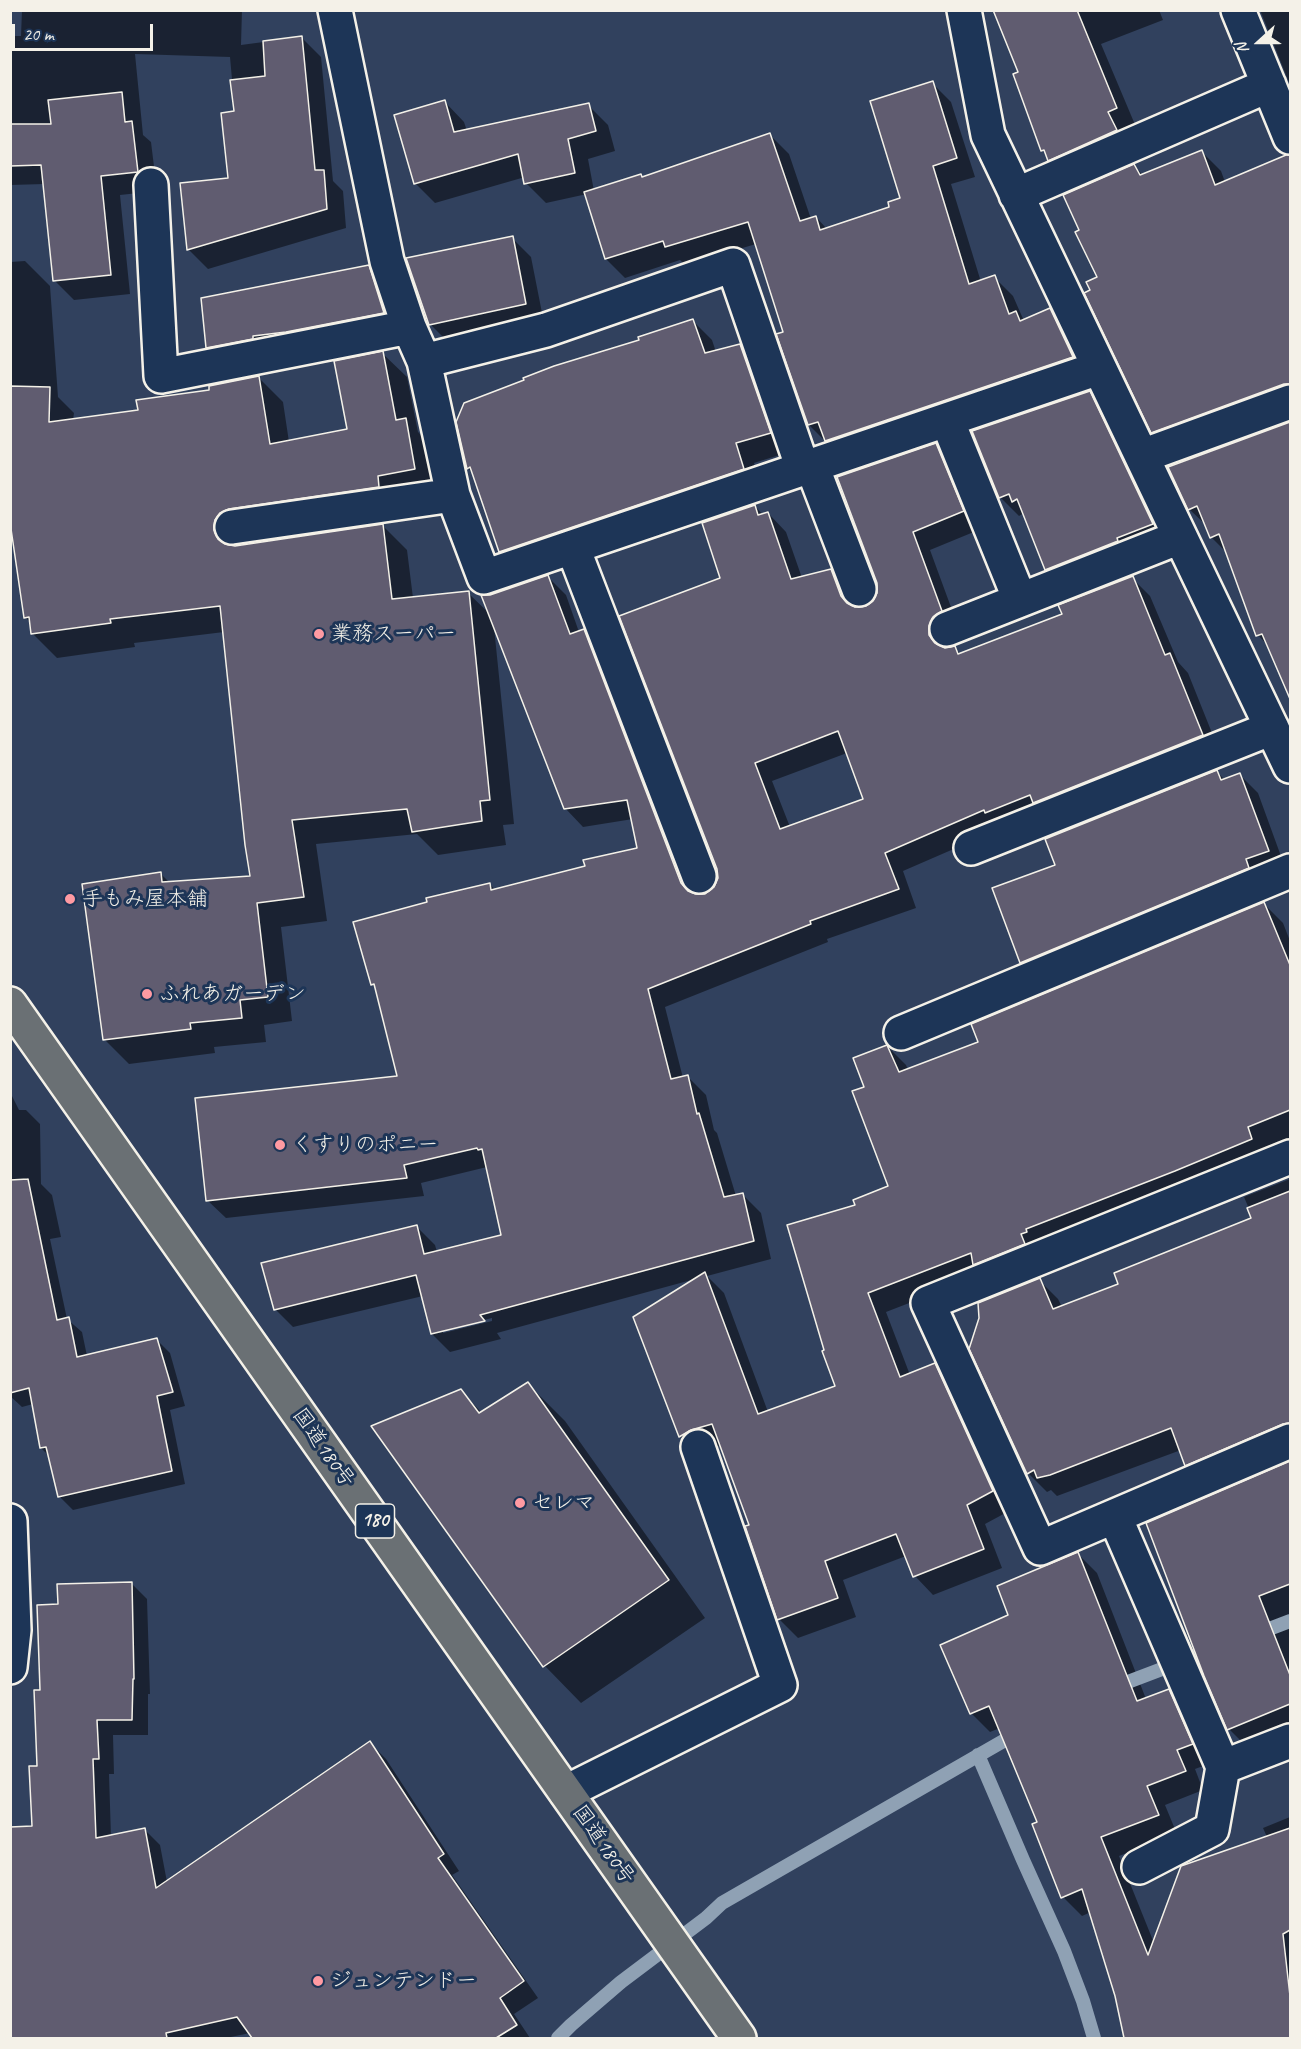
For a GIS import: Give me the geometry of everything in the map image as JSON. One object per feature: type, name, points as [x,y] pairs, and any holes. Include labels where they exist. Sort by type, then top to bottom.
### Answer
[{"type":"highway","name":"国道180号","points":[[10,1004],[739,2038]]},
{"type":"street","points":[[335,10],[387,261],[409,327],[424,361],[453,495],[484,577],[1099,368]]},
{"type":"street","points":[[964,10],[988,135],[1290,766]]},
{"type":"street","points":[[1238,10],[1290,137]]},
{"type":"street","points":[[1016,195],[1269,85]]},
{"type":"street","points":[[150,185],[161,376],[409,327]]},
{"type":"street","points":[[424,361],[546,330],[733,265],[807,468],[859,589]]},
{"type":"street","points":[[1142,456],[1290,402]]},
{"type":"street","points":[[947,420],[1020,600]]},
{"type":"street","points":[[232,527],[453,495]]},
{"type":"street","points":[[947,629],[1180,537]]},
{"type":"street","points":[[573,548],[699,876]]},
{"type":"street","points":[[971,848],[1272,728]]},
{"type":"street","points":[[901,1033],[1290,871]]},
{"type":"street","points":[[1290,1157],[928,1303],[1040,1548],[1115,1518],[1290,1441]]},
{"type":"street","points":[[566,1792],[780,1685],[698,1447]]},
{"type":"street","points":[[1115,1518],[1223,1767],[1212,1829],[1139,1867]]},
{"type":"street","points":[[10,1521],[14,1630],[10,1667]]},
{"type":"street","points":[[1223,1767],[1290,1741]]},
{"type":"building","points":[[993,10],[1077,10],[1117,108],[1108,112],[1117,130],[1048,161],[1044,150],[1041,151],[1013,74],[1018,72]]},
{"type":"building","points":[[302,36],[315,170],[324,170],[327,209],[187,250],[180,183],[228,178],[221,113],[234,111],[230,80],[265,76],[263,41]]},
{"type":"building","points":[[933,81],[957,158],[933,166],[969,284],[995,275],[1009,314],[1016,311],[1020,321],[1050,308],[1073,357],[825,441],[818,422],[808,425],[776,334],[783,332],[748,222],[665,247],[663,241],[605,259],[584,192],[641,174],[642,177],[770,133],[800,221],[816,216],[820,230],[889,207],[888,202],[900,198],[870,101]]},
{"type":"building","points":[[122,92],[125,122],[132,121],[138,172],[101,176],[111,275],[53,281],[41,165],[10,166],[10,124],[51,124],[48,100]]},
{"type":"building","points":[[445,100],[454,132],[589,103],[596,131],[568,139],[575,173],[524,184],[518,154],[414,184],[394,115]]},
{"type":"building","points":[[1202,150],[1215,185],[1290,155],[1290,384],[1284,384],[1151,433],[1084,293],[1090,290],[1086,282],[1097,277],[1075,232],[1079,230],[1063,195],[1134,164],[1140,175]]},
{"type":"building","points":[[513,236],[526,304],[429,325],[406,258]]},
{"type":"building","points":[[369,265],[384,313],[253,336],[253,339],[206,348],[201,298]]},
{"type":"building","points":[[693,319],[705,353],[740,344],[771,433],[736,443],[744,469],[499,552],[470,467],[467,469],[456,422],[464,403],[554,366],[639,340],[638,337]]},
{"type":"building","points":[[383,351],[396,420],[406,418],[415,469],[378,476],[379,487],[229,509],[220,513],[215,520],[214,530],[218,539],[225,544],[235,546],[383,524],[392,599],[469,591],[490,800],[480,801],[482,821],[412,832],[407,809],[292,820],[304,897],[257,903],[268,997],[240,1000],[242,1018],[190,1023],[191,1029],[103,1040],[82,884],[161,872],[162,882],[250,876],[220,606],[110,619],[111,623],[31,634],[29,617],[24,618],[10,522],[10,386],[50,387],[49,422],[138,410],[136,400],[209,390],[209,386],[259,376],[270,444],[347,429],[334,361]]},
{"type":"building","points":[[1090,391],[1153,524],[1117,538],[1118,541],[1045,570],[1017,499],[1012,502],[1009,494],[999,498],[972,431]]},
{"type":"building","points":[[1290,422],[1290,699],[1262,634],[1256,636],[1219,534],[1210,538],[1197,506],[1188,510],[1168,467]]},
{"type":"building","points":[[936,443],[964,511],[913,532],[942,611],[933,617],[929,626],[929,635],[935,643],[945,648],[955,646],[958,654],[1062,614],[1058,605],[1133,576],[1165,655],[1170,653],[1203,735],[1033,803],[1030,795],[985,813],[984,810],[885,853],[899,889],[810,921],[811,924],[648,989],[671,1079],[688,1075],[697,1114],[699,1113],[724,1197],[743,1193],[754,1241],[480,1315],[485,1321],[431,1334],[416,1275],[274,1310],[261,1263],[417,1225],[424,1254],[501,1235],[482,1149],[477,1148],[404,1165],[407,1178],[206,1201],[195,1098],[397,1076],[374,984],[371,985],[353,922],[427,902],[426,898],[490,883],[491,890],[585,866],[583,860],[637,848],[627,800],[564,809],[481,595],[490,595],[548,575],[570,634],[584,629],[681,883],[688,891],[705,894],[714,887],[718,878],[717,869],[619,616],[720,578],[702,523],[755,505],[758,515],[768,512],[791,579],[831,569],[841,596],[847,603],[855,607],[866,606],[873,601],[877,593],[877,583],[837,477]],"holes":[[[838,731],[863,799],[780,829],[755,763]]]},
{"type":"building","points":[[1217,770],[1221,780],[1240,773],[1269,851],[1246,859],[1249,868],[1020,963],[992,888],[1055,865],[1045,839]]},
{"type":"building","points":[[1264,902],[1290,965],[1290,1110],[1248,1127],[1252,1139],[1026,1229],[1027,1232],[1021,1234],[1025,1244],[973,1265],[971,1253],[868,1293],[900,1377],[935,1363],[993,1491],[967,1505],[984,1549],[913,1577],[896,1534],[825,1561],[838,1598],[777,1620],[745,1526],[749,1525],[712,1424],[691,1430],[679,1437],[633,1317],[705,1272],[758,1414],[835,1386],[822,1351],[824,1350],[787,1225],[855,1205],[853,1200],[888,1186],[852,1091],[864,1087],[853,1058],[887,1045],[899,1072],[978,1042],[971,1024]]},
{"type":"building","points":[[28,1179],[57,1320],[69,1317],[77,1357],[157,1338],[173,1392],[157,1396],[172,1471],[58,1497],[46,1447],[40,1448],[29,1388],[10,1393],[10,1180]]},
{"type":"building","points":[[1290,1191],[1290,1423],[1185,1466],[1171,1428],[1050,1475],[1037,1478],[1034,1470],[1027,1474],[969,1349],[979,1318],[978,1303],[1040,1278],[1053,1309],[1118,1284],[1114,1273],[1251,1218],[1247,1208]]},
{"type":"building","name":"セレマ","points":[[528,1382],[669,1580],[543,1667],[371,1426],[461,1389],[479,1413]]},
{"type":"building","points":[[1290,1461],[1290,1584],[1259,1596],[1290,1675],[1290,1704],[1227,1730],[1146,1523]]},
{"type":"building","points":[[1078,1552],[1137,1701],[1169,1689],[1193,1744],[1177,1750],[1186,1771],[1147,1786],[1159,1815],[1101,1837],[1148,1955],[1181,1866],[1290,1828],[1290,1930],[1283,1934],[1290,1996],[1290,2038],[1124,2038],[1115,1996],[1082,1889],[1061,1898],[1032,1824],[1037,1822],[989,1706],[970,1714],[940,1645],[1008,1615],[997,1586]]},
{"type":"building","points":[[132,1582],[134,1679],[132,1720],[97,1720],[99,1759],[93,1759],[96,1838],[145,1828],[156,1888],[370,1741],[444,1854],[438,1858],[524,1981],[500,1998],[517,2025],[496,2038],[252,2038],[237,2017],[166,2033],[167,2038],[10,2038],[10,1827],[32,1826],[29,1766],[37,1766],[34,1690],[40,1690],[37,1605],[58,1604],[57,1584]]},
{"type":"waterway","points":[[1256,1634],[1290,1621]]},
{"type":"waterway","points":[[1112,1688],[1212,1650]]},
{"type":"waterway","points":[[558,2038],[621,1982],[706,1918],[722,1903],[1019,1732]]},
{"type":"waterway","points":[[978,1755],[1064,1951],[1094,2038]]},
{"type":"place","name":"業務スーパー","points":[[319,634]]},
{"type":"place","name":"手もみ屋本舗","points":[[70,899]]},
{"type":"place","name":"ふれあガーデン","points":[[147,994]]},
{"type":"place","name":"くすりのポニー","points":[[280,1145]]},
{"type":"place","name":"セレマ","points":[[520,1503]]},
{"type":"place","name":"ジュンテンドー","points":[[318,1981]]}]
